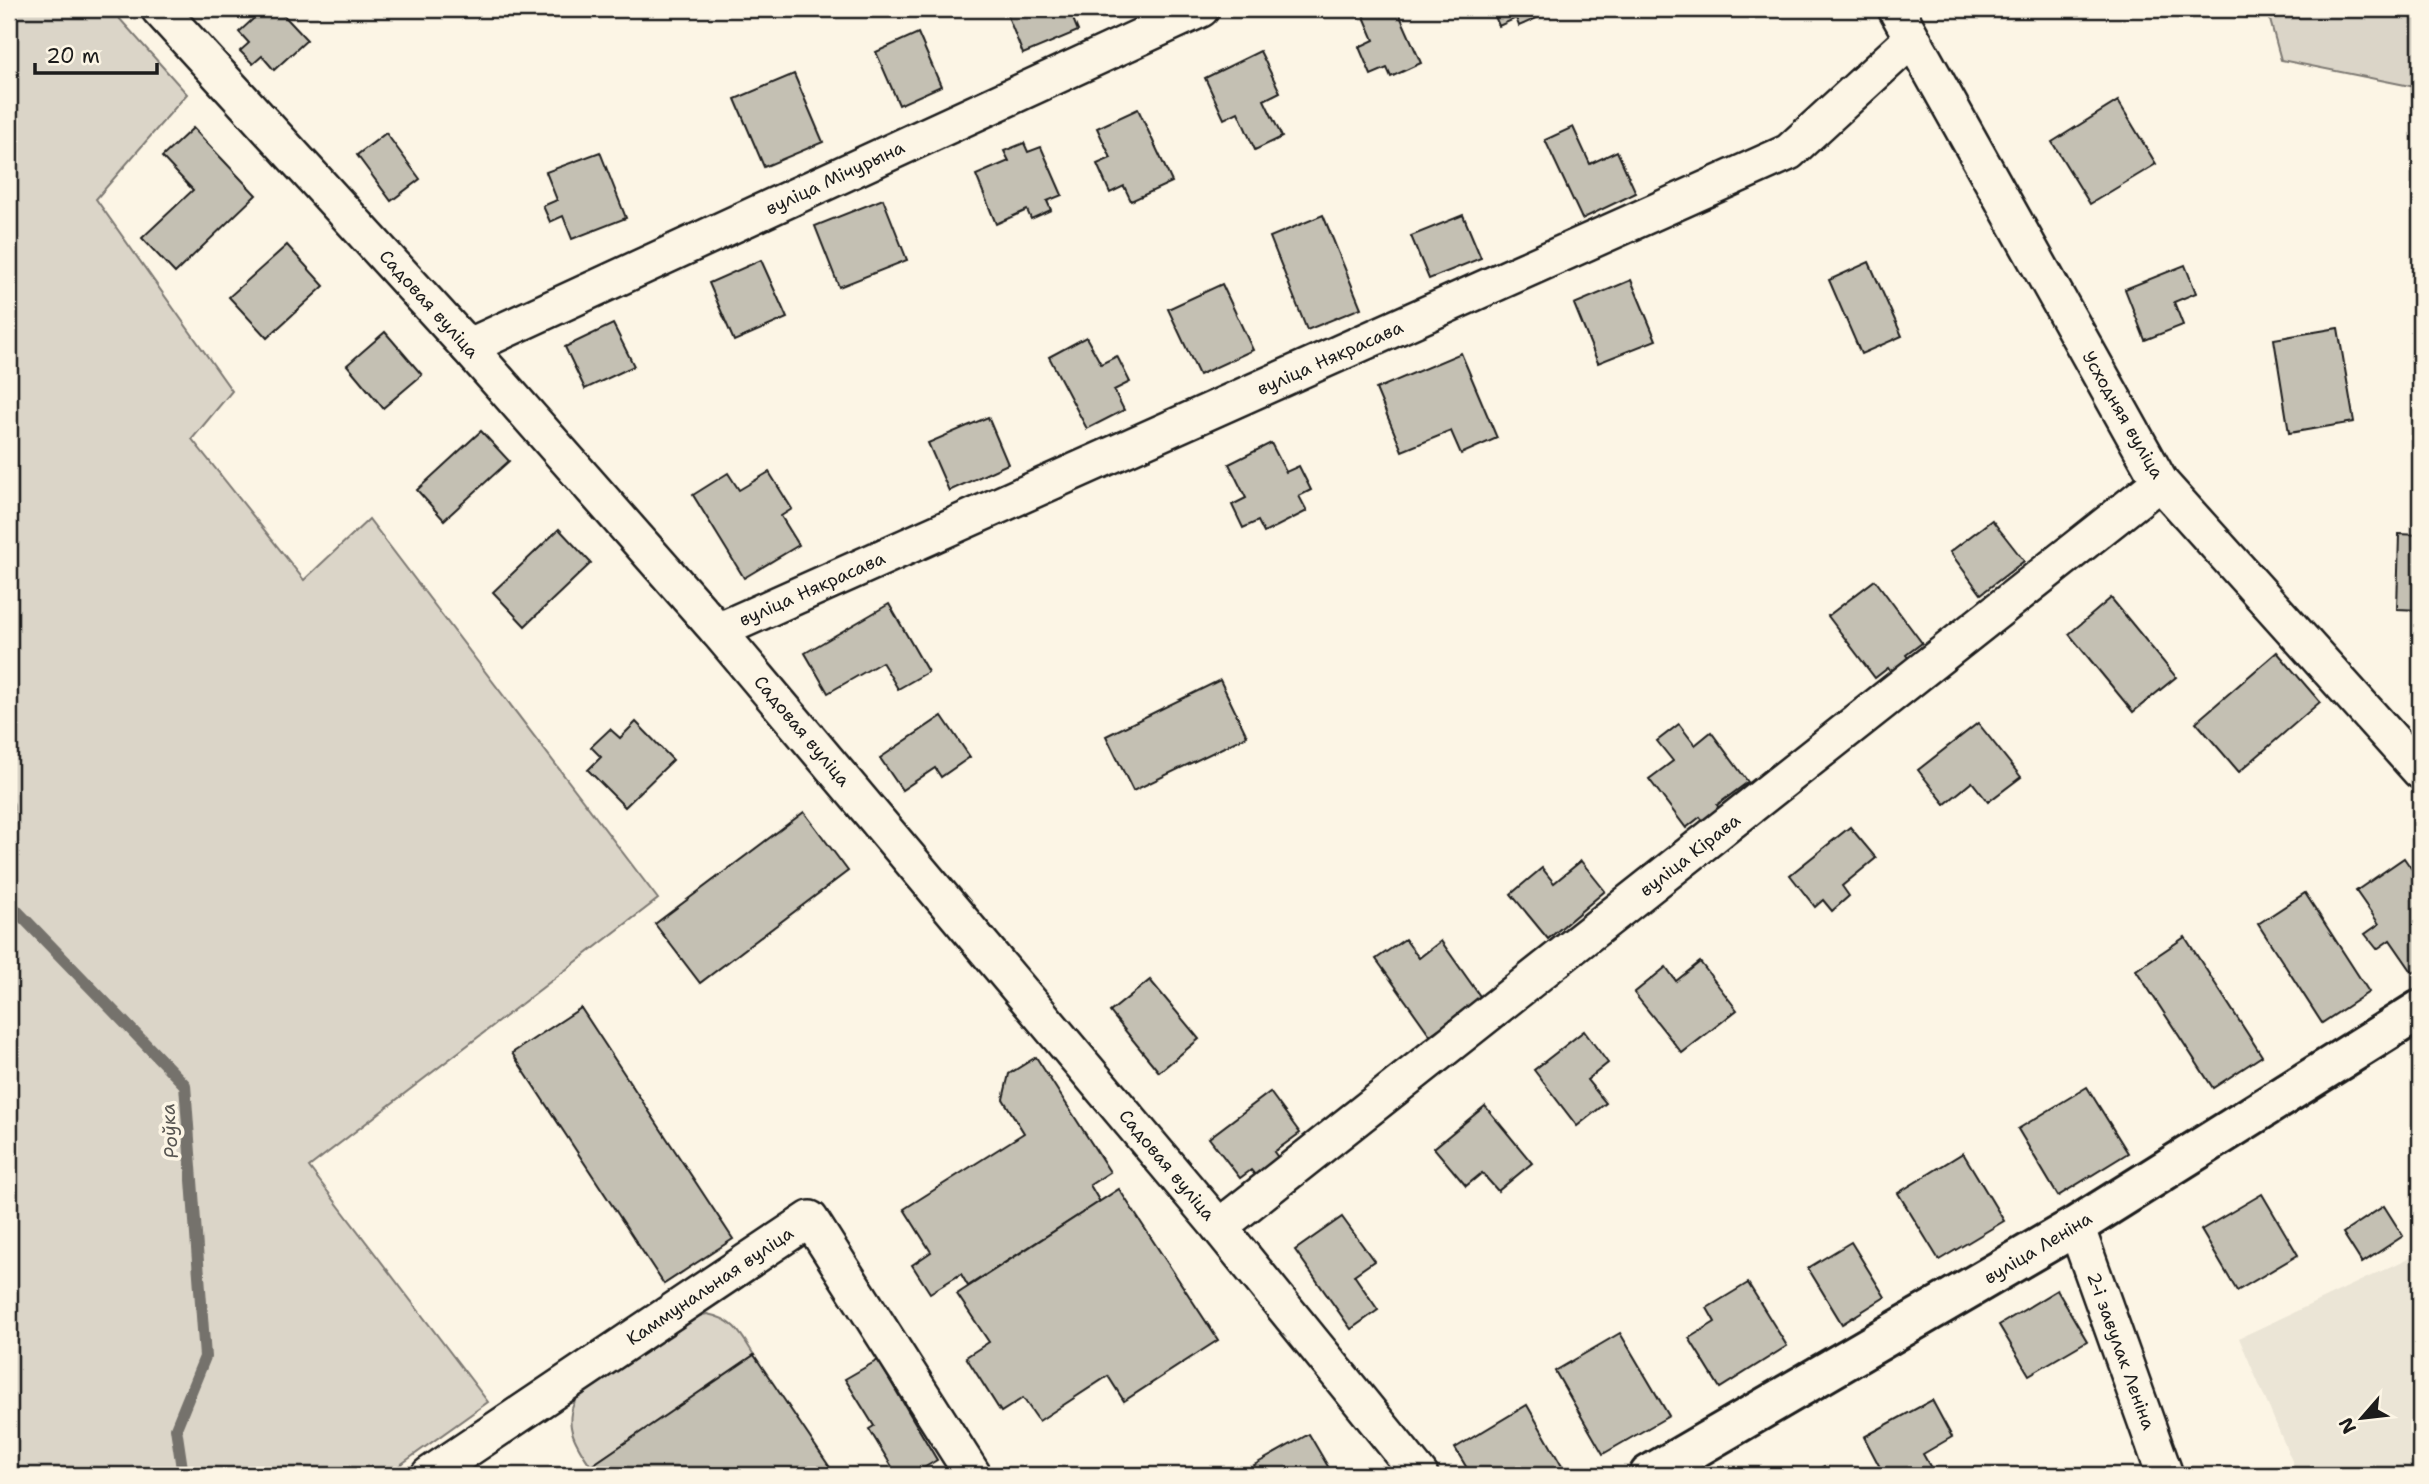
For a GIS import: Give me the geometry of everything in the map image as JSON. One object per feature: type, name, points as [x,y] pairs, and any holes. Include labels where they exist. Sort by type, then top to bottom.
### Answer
[{"type":"main road","name":"вуліца Леніна","points":[[1650,1475],[2076,1226],[2420,1010]]},
{"type":"street","name":"Садовая вуліца","points":[[159,9],[468,347],[718,631],[1219,1227],[1420,1475]]},
{"type":"street","name":"вуліца Мічурына","points":[[468,347],[1201,9]]},
{"type":"street","name":"Усходняя вуліца","points":[[1896,9],[2160,482],[2420,771]]},
{"type":"street","name":"вуліца Някрасава","points":[[718,631],[1789,152],[1912,39]]},
{"type":"street","name":"вуліца Кірава","points":[[1219,1227],[2160,482]]},
{"type":"street","name":"Каммунальная вуліца","points":[[429,1475],[810,1219],[973,1475]]},
{"type":"street","name":"2-і завулак Леніна","points":[[2076,1226],[2165,1475]]},
{"type":"shaded area","points":[[9,9],[111,9],[187,94],[96,199],[232,391],[192,439],[304,580],[369,519],[658,899],[309,1167],[488,1402],[386,1475],[9,1475]]},
{"type":"shaded area","points":[[2267,9],[2420,9],[2420,88],[2281,60]]},
{"type":"shaded area","points":[[2420,1253],[2420,1475],[2298,1475],[2239,1338]]},
{"type":"shaded area","points":[[707,1314],[730,1324],[741,1334],[754,1355],[591,1466],[575,1440],[570,1422],[579,1394],[690,1318]]},
{"type":"building","points":[[264,9],[278,9],[307,40],[274,70],[262,56],[253,64],[240,51],[249,43],[239,32]]},
{"type":"building","points":[[1005,9],[1069,9],[1078,31],[1023,54]]},
{"type":"building","points":[[1369,9],[1397,9],[1421,63],[1391,77],[1387,68],[1371,75],[1359,47],[1374,40],[1362,12]]},
{"type":"building","points":[[1492,9],[1555,10],[1519,26],[1516,18],[1499,26]]},
{"type":"building","points":[[918,33],[941,86],[899,105],[876,52]]},
{"type":"building","points":[[1260,51],[1280,92],[1264,100],[1282,137],[1255,150],[1238,112],[1224,119],[1205,78]]},
{"type":"building","points":[[794,74],[823,142],[764,167],[735,99]]},
{"type":"building","points":[[2118,101],[2156,164],[2090,204],[2052,142]]},
{"type":"building","points":[[1138,109],[1172,182],[1131,201],[1124,186],[1110,193],[1097,164],[1111,158],[1097,128]]},
{"type":"building","points":[[1573,127],[1590,164],[1617,151],[1636,193],[1582,219],[1545,140]]},
{"type":"building","points":[[193,128],[256,195],[175,273],[142,238],[193,190],[162,157]]},
{"type":"building","points":[[386,133],[420,179],[391,201],[357,155]]},
{"type":"building","points":[[1024,143],[1028,152],[1041,147],[1062,195],[1047,201],[1051,210],[1031,219],[1027,210],[996,224],[976,175],[1009,161],[1004,151]]},
{"type":"building","points":[[600,152],[626,218],[572,239],[563,216],[550,222],[543,206],[557,200],[546,172]]},
{"type":"building","points":[[883,199],[907,260],[839,287],[815,226]]},
{"type":"building","points":[[1323,215],[1361,308],[1307,330],[1270,237]]},
{"type":"building","points":[[1463,215],[1481,258],[1429,279],[1411,236]]},
{"type":"building","points":[[287,245],[324,286],[267,338],[229,297]]},
{"type":"building","points":[[761,260],[787,318],[734,341],[709,283]]},
{"type":"building","points":[[1869,262],[1902,336],[1861,354],[1829,280]]},
{"type":"building","points":[[2185,265],[2196,293],[2174,302],[2183,325],[2145,340],[2125,289]]},
{"type":"building","points":[[1631,280],[1656,340],[1598,363],[1574,304]]},
{"type":"building","points":[[1222,284],[1253,350],[1199,375],[1168,309]]},
{"type":"building","points":[[613,324],[634,366],[585,389],[565,347]]},
{"type":"building","points":[[2338,328],[2354,422],[2289,433],[2274,339]]},
{"type":"building","points":[[385,332],[422,375],[383,408],[347,365]]},
{"type":"building","points":[[1086,337],[1101,364],[1117,356],[1130,382],[1114,390],[1124,410],[1087,429],[1049,357]]},
{"type":"building","points":[[1461,353],[1497,438],[1461,454],[1451,431],[1402,451],[1376,389]]},
{"type":"building","points":[[988,417],[1008,464],[949,491],[928,443]]},
{"type":"building","points":[[481,431],[509,461],[444,520],[417,490]]},
{"type":"building","points":[[1271,443],[1286,472],[1299,466],[1311,490],[1299,496],[1307,511],[1264,533],[1258,521],[1243,528],[1232,505],[1246,498],[1229,464]]},
{"type":"building","points":[[769,472],[792,509],[781,516],[799,545],[744,578],[693,495],[728,473],[739,490]]},
{"type":"building","points":[[1992,520],[2024,561],[1981,594],[1950,552]]},
{"type":"building","points":[[559,529],[591,563],[525,626],[493,592]]},
{"type":"building","points":[[2399,534],[2420,535],[2420,610],[2397,609]]},
{"type":"building","points":[[1875,580],[1922,643],[1906,655],[1912,663],[1894,676],[1888,668],[1875,678],[1828,616]]},
{"type":"building","points":[[2111,598],[2176,677],[2133,712],[2069,634]]},
{"type":"building","points":[[889,604],[928,672],[898,689],[882,662],[828,693],[805,653]]},
{"type":"building","points":[[2277,652],[2320,702],[2239,772],[2196,722]]},
{"type":"building","points":[[1220,680],[1247,736],[1133,791],[1106,736]]},
{"type":"building","points":[[942,716],[970,757],[941,777],[935,768],[902,790],[880,758]]},
{"type":"building","points":[[636,722],[673,760],[625,807],[588,770],[601,757],[591,747],[610,729],[620,738]]},
{"type":"building","points":[[1978,723],[2021,777],[1988,802],[1972,782],[1945,804],[1918,770]]},
{"type":"building","points":[[1679,724],[1695,745],[1711,732],[1748,782],[1717,805],[1724,815],[1708,827],[1700,817],[1686,828],[1649,779],[1673,761],[1657,741]]},
{"type":"building","points":[[804,812],[848,871],[700,983],[655,924]]},
{"type":"building","points":[[1850,827],[1876,858],[1842,886],[1849,896],[1832,911],[1823,900],[1815,907],[1790,875]]},
{"type":"building","points":[[2404,858],[2420,881],[2420,968],[2413,973],[2390,940],[2377,949],[2365,934],[2379,924],[2356,891]]},
{"type":"building","points":[[1581,861],[1605,891],[1548,939],[1511,894],[1542,868],[1554,883]]},
{"type":"building","points":[[2305,893],[2369,992],[2322,1023],[2258,924]]},
{"type":"building","points":[[2185,937],[2262,1056],[2213,1088],[2136,970]]},
{"type":"building","points":[[1405,939],[1419,958],[1441,941],[1482,999],[1430,1035],[1376,959]]},
{"type":"building","points":[[1700,962],[1737,1010],[1682,1053],[1634,993],[1666,967],[1676,981]]},
{"type":"building","points":[[1150,980],[1199,1039],[1159,1072],[1110,1012]]},
{"type":"building","points":[[581,1008],[733,1239],[664,1284],[512,1053]]},
{"type":"building","points":[[1584,1031],[1608,1063],[1587,1080],[1606,1103],[1577,1126],[1534,1070]]},
{"type":"building","points":[[1036,1057],[1110,1172],[1090,1185],[1100,1202],[968,1286],[961,1274],[930,1293],[912,1265],[931,1252],[904,1209],[1024,1133],[1003,1099],[1009,1074]]},
{"type":"building","points":[[2087,1087],[2128,1153],[2058,1196],[2018,1129]]},
{"type":"building","points":[[1270,1092],[1300,1133],[1274,1152],[1283,1164],[1260,1181],[1251,1170],[1240,1178],[1209,1138]]},
{"type":"building","points":[[1485,1106],[1532,1163],[1498,1191],[1482,1173],[1466,1186],[1434,1148]]},
{"type":"building","points":[[1963,1153],[2004,1221],[1939,1260],[1898,1193]]},
{"type":"building","points":[[1119,1189],[1218,1340],[1124,1401],[1108,1376],[1039,1421],[1023,1398],[1001,1412],[966,1357],[989,1342],[957,1294]]},
{"type":"building","points":[[2262,1194],[2298,1255],[2237,1291],[2201,1230]]},
{"type":"building","points":[[2384,1206],[2403,1236],[2362,1263],[2343,1233]]},
{"type":"building","points":[[1342,1217],[1374,1261],[1354,1275],[1378,1310],[1351,1329],[1295,1250]]},
{"type":"building","points":[[1851,1242],[1885,1297],[1842,1324],[1808,1268]]},
{"type":"building","points":[[1748,1283],[1787,1346],[1720,1388],[1689,1338],[1715,1322],[1707,1308]]},
{"type":"building","points":[[2057,1290],[2087,1341],[2029,1375],[1999,1325]]},
{"type":"building","points":[[1620,1333],[1669,1416],[1603,1454],[1555,1371]]},
{"type":"building","points":[[754,1355],[835,1475],[576,1475],[591,1466]]},
{"type":"building","points":[[878,1360],[937,1460],[912,1475],[897,1475],[869,1429],[874,1426],[845,1379]]},
{"type":"building","points":[[1932,1400],[1952,1437],[1923,1454],[1935,1475],[1884,1475],[1864,1437]]},
{"type":"building","points":[[1527,1405],[1567,1475],[1471,1475],[1455,1448]]},
{"type":"building","points":[[1309,1434],[1333,1475],[1260,1475],[1254,1465]]},
{"type":"building","points":[[1824,1466],[1829,1475],[1807,1475]]},
{"type":"waterway","name":"Роўка","points":[[9,805],[11,905],[185,1085],[205,1357],[176,1428],[183,1475]]}]
